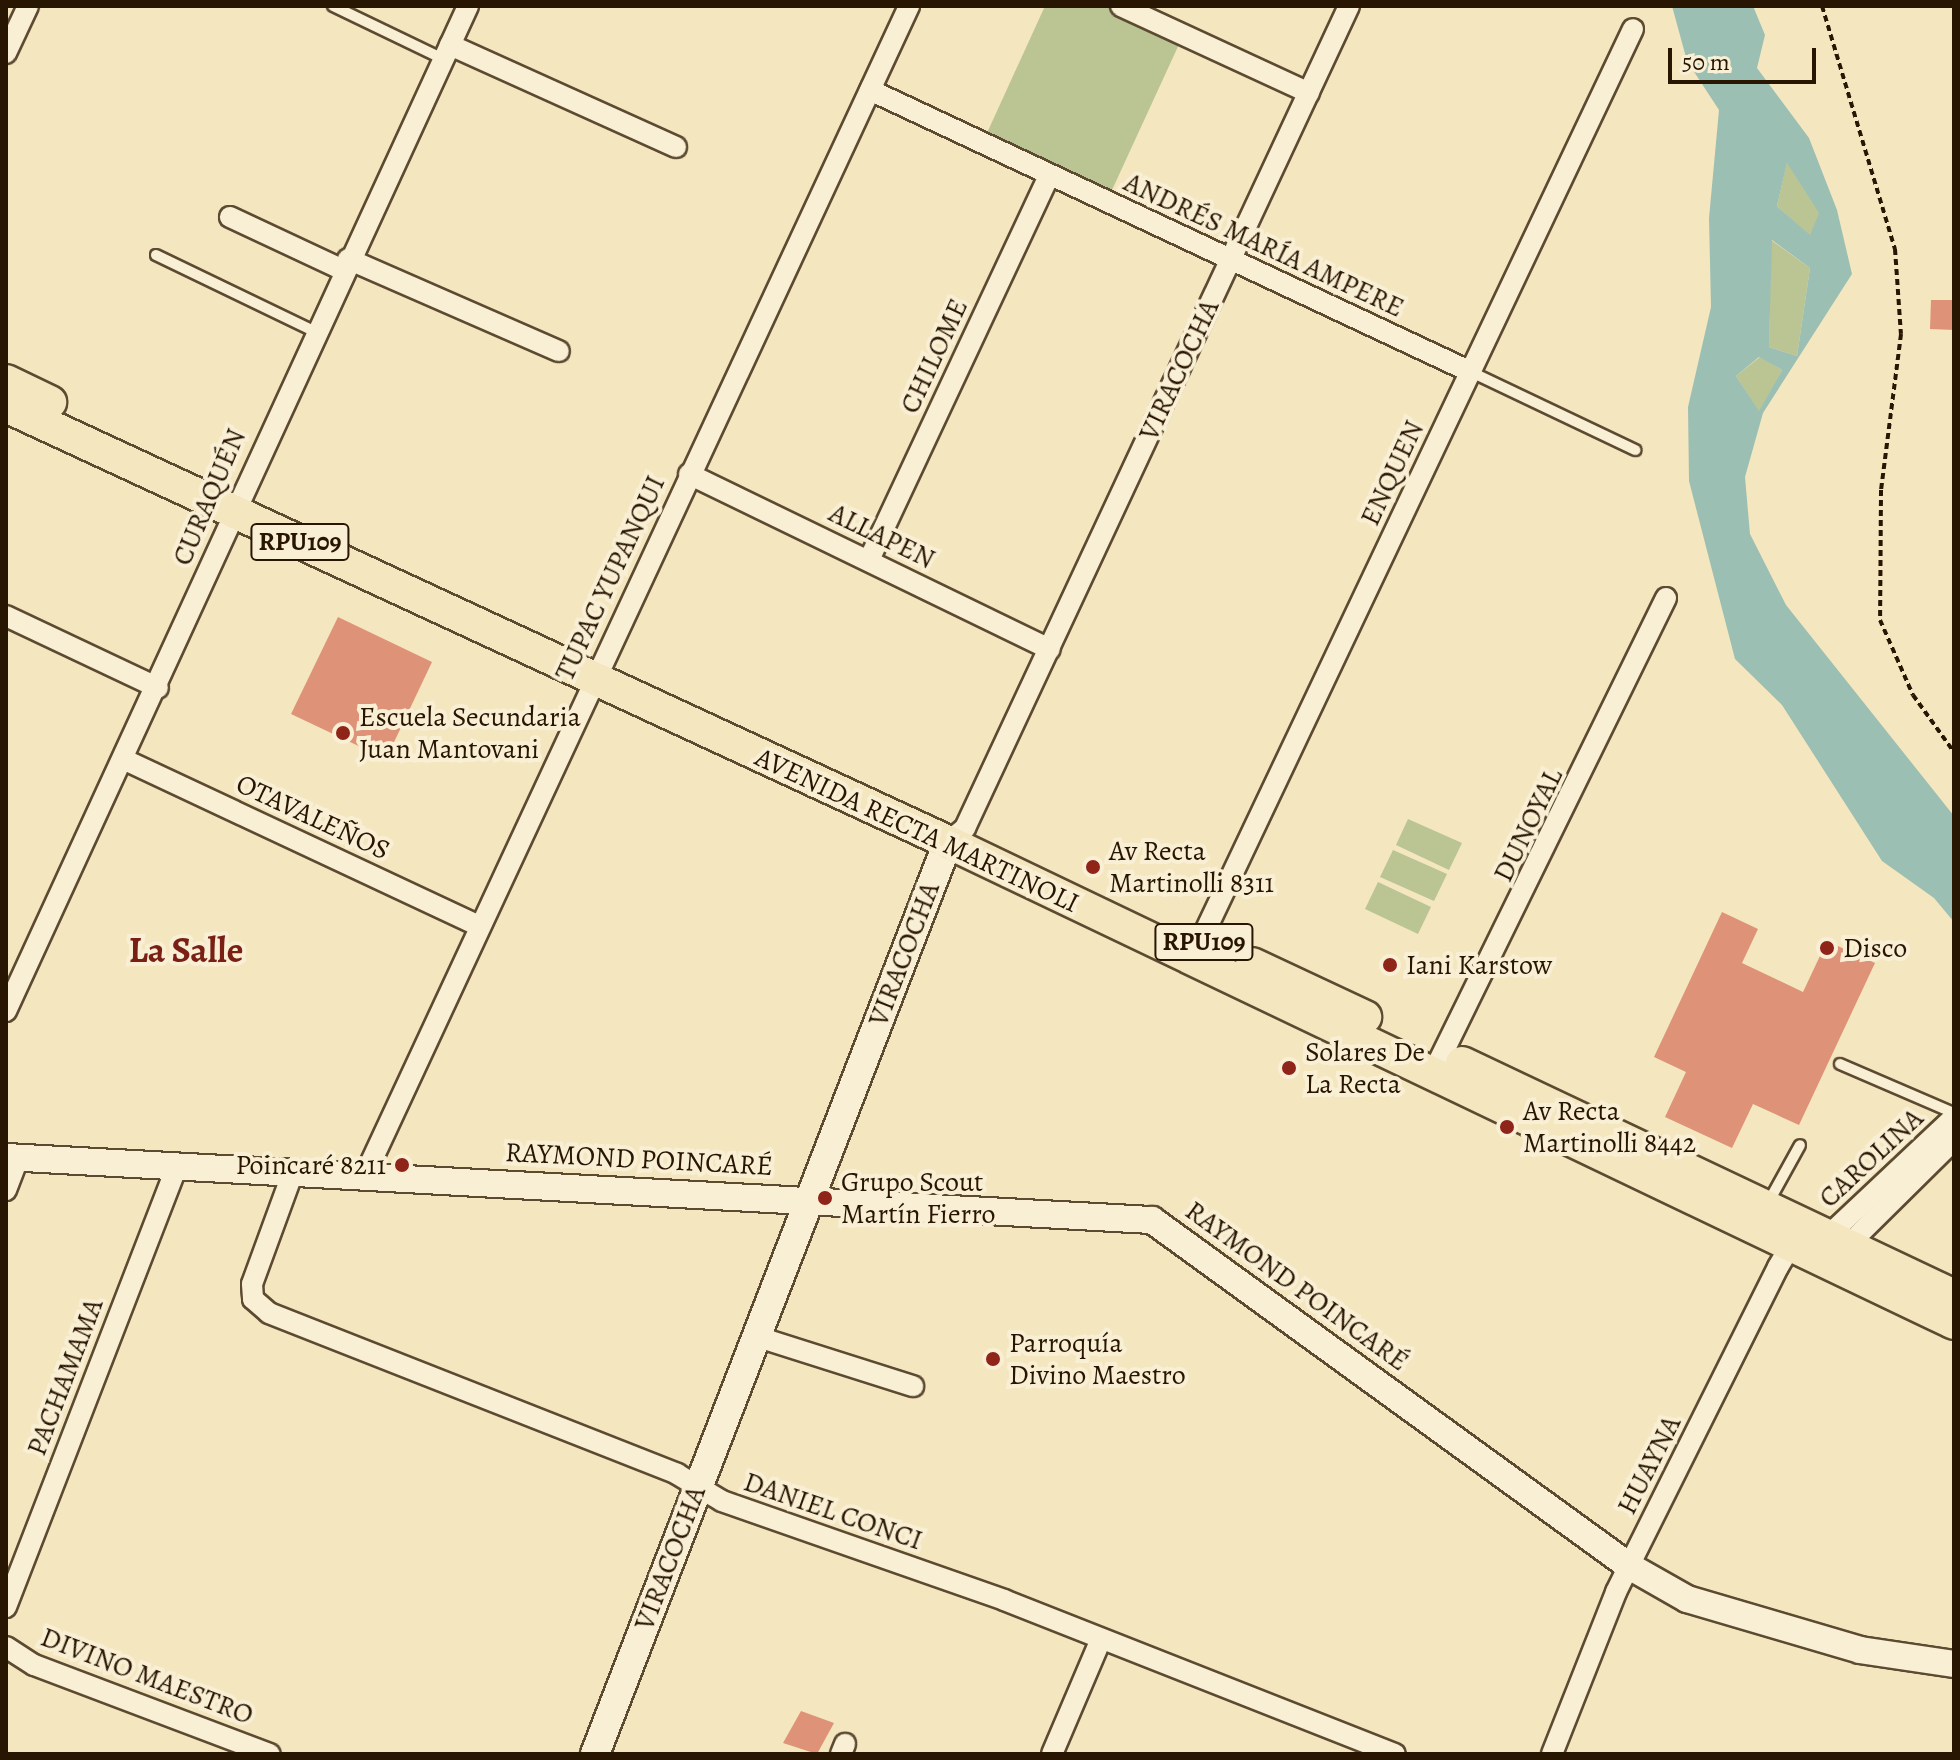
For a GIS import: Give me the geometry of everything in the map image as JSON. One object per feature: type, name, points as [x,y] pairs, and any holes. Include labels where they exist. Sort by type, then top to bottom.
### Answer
[{"type":"main road","name":"AVENIDA RECTA MARTINOLI","points":[[6,381],[237,501],[956,835],[1438,1064],[1768,1203],[1827,1248],[1954,1323]]},
{"type":"main road","name":"AVENIDA RECTA MARTINOLI","points":[[6,406],[237,501]]},
{"type":"main road","name":"AVENIDA RECTA MARTINOLI","points":[[956,835],[1201,940],[1687,1195],[1954,1296]]},
{"type":"main road","name":"VIRACOCHA","points":[[595,1754],[808,1201],[956,835]]},
{"type":"street","points":[[6,53],[28,6]]},
{"type":"street","name":"CURAQUÉN","points":[[6,1011],[158,688],[237,501],[314,331],[468,6]]},
{"type":"street","name":"TUPAC YUPANQUI","points":[[365,1175],[478,925],[909,6]]},
{"type":"street","points":[[1121,6],[1309,93]]},
{"type":"street","name":"VIRACOCHA","points":[[956,835],[1050,649],[1349,6]]},
{"type":"street","name":"ENQUEN","points":[[1201,940],[1633,29]]},
{"type":"street","points":[[446,52],[676,147]]},
{"type":"street","name":"ANDRÉS MARÍA AMPERE","points":[[870,90],[1471,372]]},
{"type":"street","name":"CHILOME","points":[[869,560],[1049,176]]},
{"type":"street","points":[[230,217],[559,351]]},
{"type":"street","name":"ALLAPEN","points":[[689,474],[1050,649]]},
{"type":"street","name":"DUNOYAL","points":[[1438,1064],[1666,598]]},
{"type":"street","points":[[6,616],[158,688]]},
{"type":"street","name":"OTAVALEÑOS","points":[[125,760],[478,925]]},
{"type":"street","name":"CAROLINA","points":[[1827,1248],[1954,1115]]},
{"type":"street","name":"CAROLINA","points":[[1827,1248],[1954,1140]]},
{"type":"street","points":[[6,1190],[12,1157]]},
{"type":"street","name":"RAYMOND POINCARÉ","points":[[12,1157],[1152,1220],[1629,1566],[1707,1607],[1860,1650],[1954,1664]]},
{"type":"street","name":"PACHAMAMA","points":[[6,1607],[177,1167]]},
{"type":"street","name":"DANIEL CONCI","points":[[293,1172],[252,1284],[258,1305],[698,1485],[722,1501],[1101,1639],[1395,1754]]},
{"type":"street","name":"HUAYNA","points":[[1552,1754],[1629,1566],[1827,1248]]},
{"type":"street","points":[[755,1336],[913,1386]]},
{"type":"street","points":[[1052,1754],[1101,1639]]},
{"type":"street","name":"DIVINO MAESTRO","points":[[6,1647],[34,1665],[270,1754]]},
{"type":"lane","points":[[333,6],[446,52]]},
{"type":"lane","points":[[156,255],[314,331]]},
{"type":"lane","name":"ANDRÉS MARÍA AMPERE","points":[[1471,372],[1635,450]]},
{"type":"lane","points":[[1840,1064],[1954,1115]]},
{"type":"lane","points":[[1768,1203],[1800,1145]]},
{"type":"path","points":[[1822,6],[1895,249],[1901,334],[1881,490],[1880,620],[1913,695],[1954,752]]},
{"type":"green space","points":[[1045,6],[1107,6],[1181,40],[1112,190],[987,133]]},
{"type":"green space","points":[[1787,162],[1820,213],[1810,236],[1777,206]]},
{"type":"green space","points":[[1771,240],[1810,268],[1797,356],[1769,347]]},
{"type":"green space","points":[[1760,357],[1782,370],[1759,412],[1736,376]]},
{"type":"green space","points":[[1408,819],[1462,843],[1449,870],[1396,845]]},
{"type":"green space","points":[[1393,850],[1447,874],[1434,901],[1380,877]]},
{"type":"green space","points":[[1378,882],[1431,907],[1418,934],[1365,909]]},
{"type":"water","points":[[1672,6],[1753,6],[1765,35],[1757,68],[1809,138],[1837,210],[1852,274],[1763,413],[1745,477],[1750,534],[1786,605],[1954,816],[1954,922],[1934,898],[1882,861],[1782,705],[1735,659],[1689,481],[1688,407],[1711,307],[1709,218],[1719,110],[1687,61]],"holes":[[[1787,163],[1819,213],[1810,235],[1777,206]],[[1772,240],[1810,268],[1797,356],[1769,347]],[[1759,357],[1782,370],[1759,411],[1736,376]]]},
{"type":"building","points":[[1931,300],[1954,300],[1954,330],[1930,329]]},
{"type":"building","points":[[338,617],[432,662],[386,759],[291,714]]},
{"type":"building","points":[[1722,912],[1758,929],[1742,963],[1803,992],[1827,941],[1875,963],[1799,1125],[1753,1104],[1732,1148],[1665,1117],[1686,1072],[1654,1057]]},
{"type":"building","points":[[801,1711],[834,1723],[817,1754],[783,1743]]},
{"type":"place","name":"Escuela Secundaria Juan Mantovani","points":[[343,733]]},
{"type":"place","name":"Av Recta Martinolli 8311","points":[[1093,867]]},
{"type":"place","name":"Disco","points":[[1827,948]]},
{"type":"place","name":"Iani Karstow","points":[[1390,965]]},
{"type":"place","name":"Solares De La Recta","points":[[1289,1068]]},
{"type":"place","name":"Av Recta Martinolli 8442","points":[[1507,1127]]},
{"type":"place","name":"Poincaré 8211","points":[[402,1165]]},
{"type":"place","name":"Grupo Scout Martín Fierro","points":[[825,1198]]},
{"type":"place","name":"Parroquía Divino Maestro","points":[[993,1359]]},
{"type":"district","name":"La Salle","points":[[186,950]]}]
